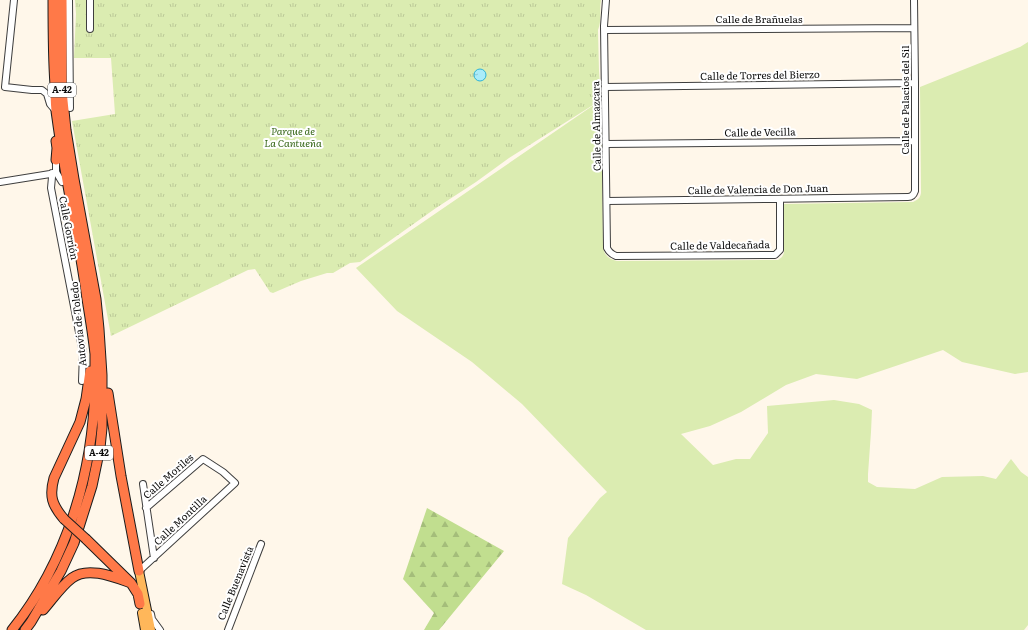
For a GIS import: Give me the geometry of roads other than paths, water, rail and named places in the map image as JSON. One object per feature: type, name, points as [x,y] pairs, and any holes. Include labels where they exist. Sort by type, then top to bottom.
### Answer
[{"type":"highway","name":"Autovía de Toledo","points":[[12,630],[46,579],[67,533],[80,495],[86,470],[93,423],[95,372],[82,259],[73,216],[56,114],[53,0]]},
{"type":"highway","name":"Autovía de Toledo","points":[[25,630],[61,571],[74,543],[92,486],[100,448],[102,428],[102,375],[96,299],[74,179],[66,130],[62,91],[67,1]]},
{"type":"highway","points":[[70,108],[70,129],[75,165],[74,179]]},
{"type":"highway","points":[[56,114],[54,125],[57,148],[56,160]]},
{"type":"highway","points":[[62,182],[73,216]]},
{"type":"highway","points":[[99,329],[109,404],[139,571]]},
{"type":"highway","points":[[92,343],[91,365],[86,398],[80,422],[54,478],[51,492],[54,505],[64,519],[118,569],[131,583],[142,601]]},
{"type":"highway","points":[[118,569],[126,572],[130,571],[134,564],[129,535],[128,515]]},
{"type":"highway","points":[[31,622],[37,618],[67,583],[79,574],[88,572],[107,575],[131,583]]},
{"type":"main road","points":[[139,571],[145,630]]},
{"type":"main road","points":[[142,601],[150,630]]},
{"type":"street","points":[[14,0],[5,87],[42,90],[47,94],[50,104],[56,114]]},
{"type":"street","points":[[90,0],[90,30]]},
{"type":"street","name":"Calle de Almazcara","points":[[606,0],[604,30],[607,248],[609,252]]},
{"type":"street","name":"Calle de Palacios del Sil","points":[[909,197],[914,194],[915,191],[914,0]]},
{"type":"street","points":[[67,1],[70,108]]},
{"type":"street","name":"Calle de Brañuelas","points":[[604,30],[914,28]]},
{"type":"street","name":"Calle de Torres del Bierzo","points":[[605,87],[915,84]]},
{"type":"street","name":"Calle de Vecilla","points":[[606,144],[915,141]]},
{"type":"street","name":"Calle Gorrión","points":[[56,160],[51,188],[83,353],[82,381]]},
{"type":"street","points":[[0,182],[54,173],[62,182]]},
{"type":"street","name":"Calle de Valencia de Don Juan","points":[[607,201],[909,197]]},
{"type":"street","name":"Calle de Valdecañada","points":[[609,252],[616,256],[775,255],[780,250],[780,199]]},
{"type":"street","points":[[83,353],[87,351],[92,343]]},
{"type":"street","name":"Calle Montilla","points":[[139,571],[235,483],[223,472],[203,459]]},
{"type":"street","name":"Calle Moriles","points":[[146,508],[203,459]]},
{"type":"street","name":"Calle Moriles","points":[[142,484],[154,558]]},
{"type":"street","name":"Calle Buenavista","points":[[228,630],[261,544]]},
{"type":"street","points":[[142,601],[160,630]]},
{"type":"street","points":[[152,619],[155,630]]},
{"type":"water","points":[[482,69],[485,70],[485,80],[478,81],[475,80],[474,73],[475,70]]},
{"type":"park label","name":"Parque de La Cantueña","points":[[293,136]]}]
